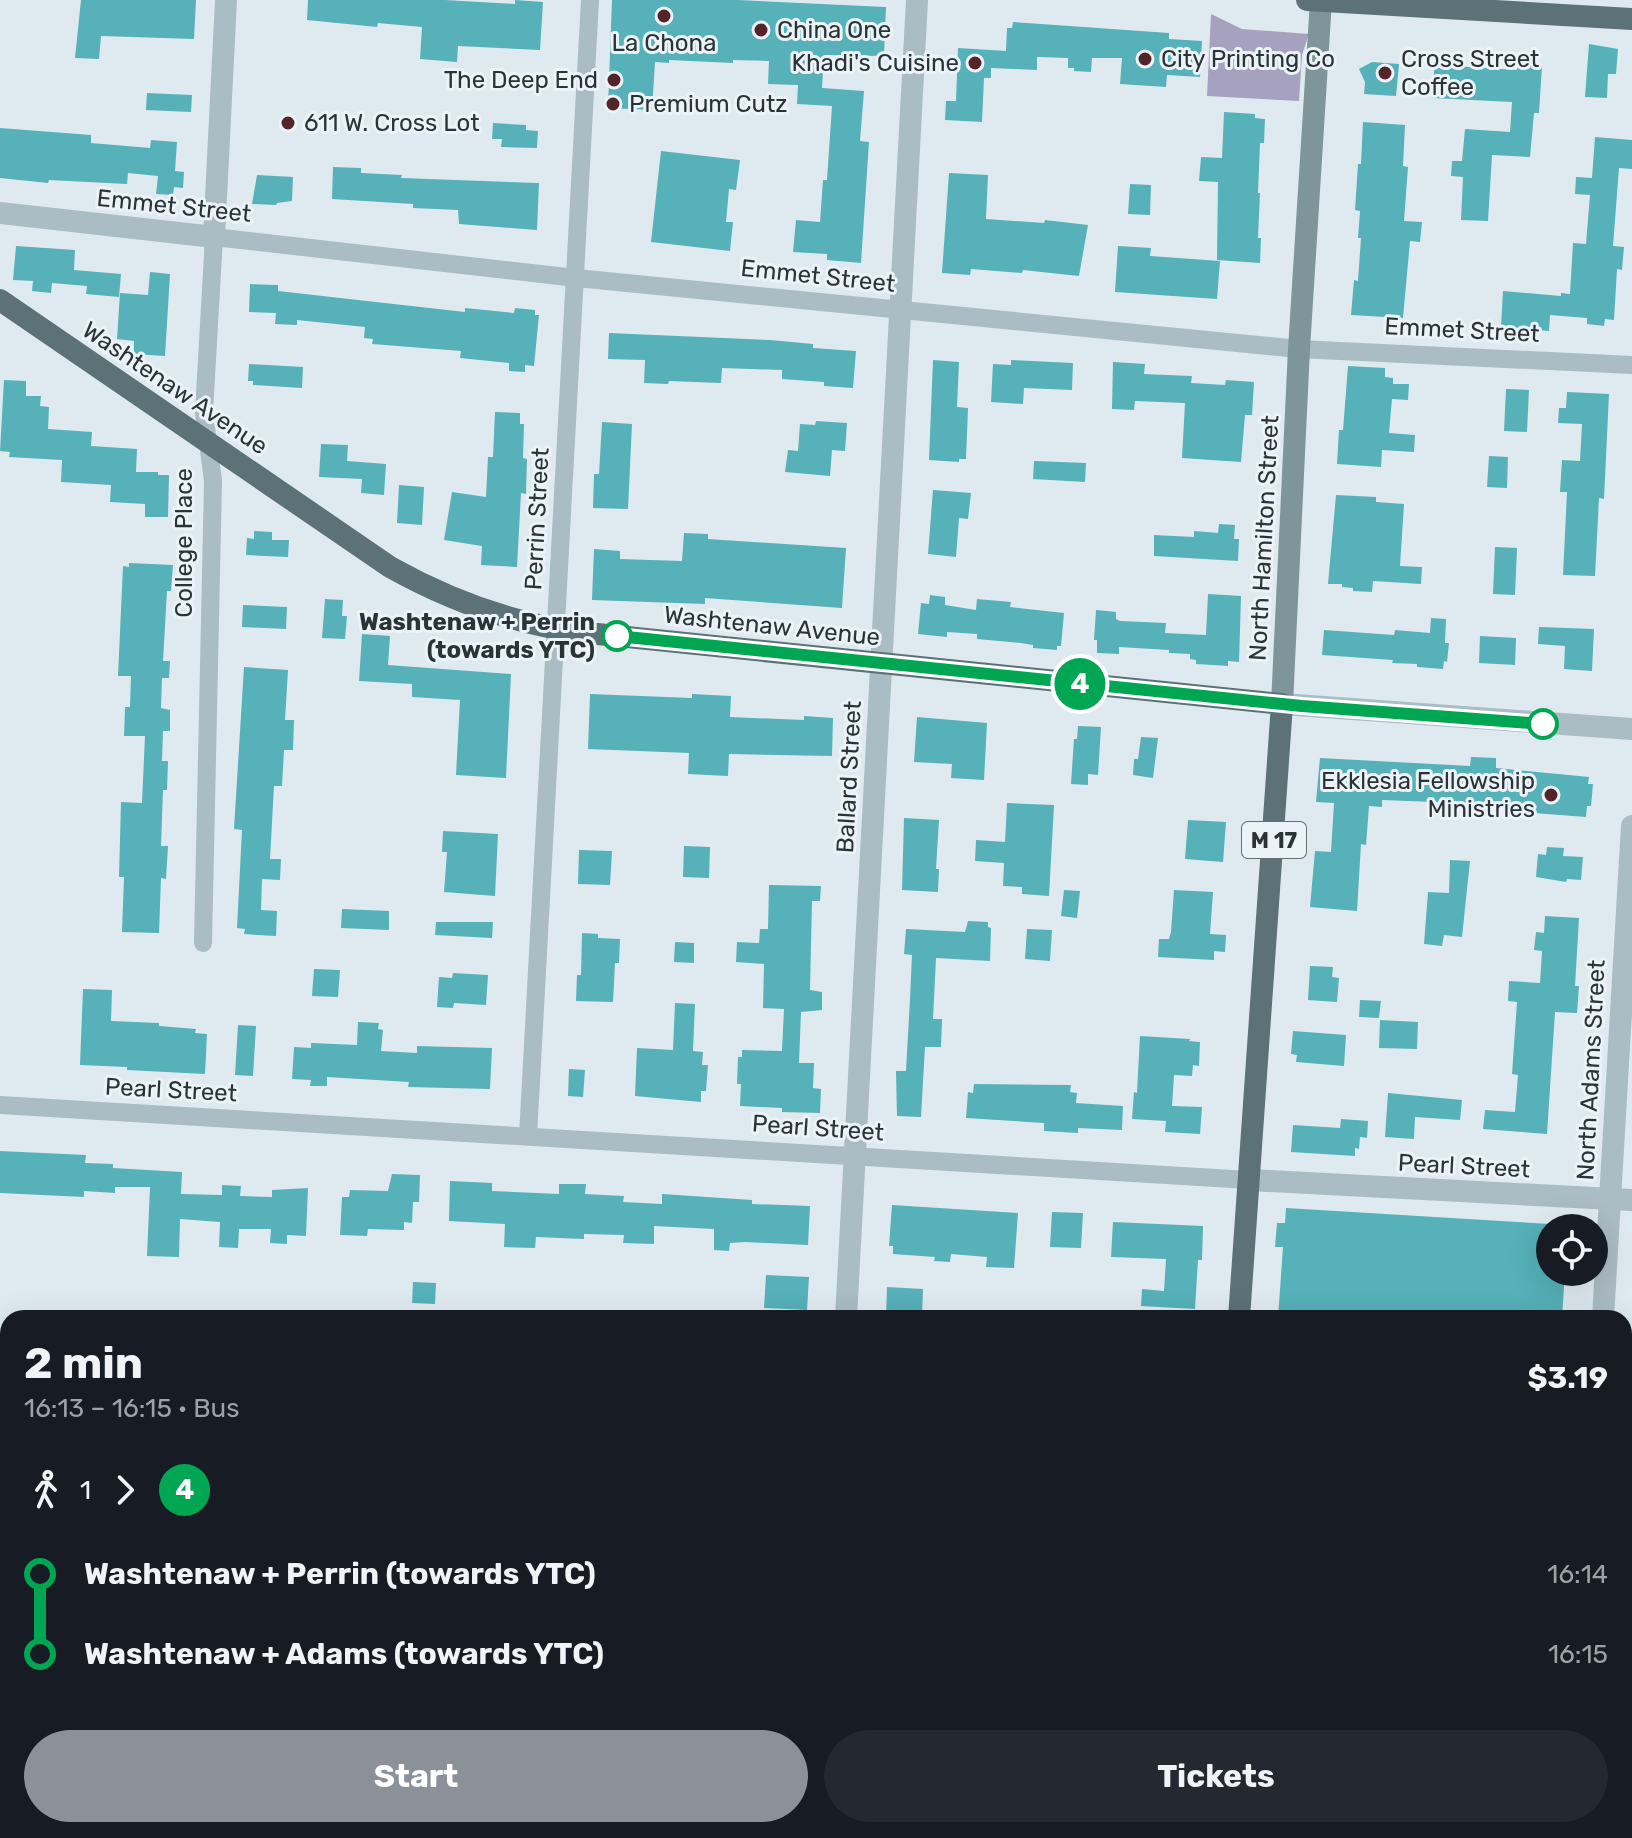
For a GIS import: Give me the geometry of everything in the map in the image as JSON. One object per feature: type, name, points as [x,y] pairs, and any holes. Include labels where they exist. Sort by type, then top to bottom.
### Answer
[{"type":"main road","points":[[1307,0],[1632,19]]},
{"type":"main road","name":"North Hamilton Street","points":[[1240,1310],[1282,704],[1320,0]]},
{"type":"main road","name":"Washtenaw Avenue","points":[[0,300],[370,554],[423,585],[483,609],[555,629],[1282,704]]},
{"type":"street","name":"College Place","points":[[203,943],[213,481],[204,412],[226,0]]},
{"type":"street","name":"Perrin Street","points":[[528,1136],[590,0]]},
{"type":"street","name":"Ballard Street","points":[[846,1310],[917,0]]},
{"type":"street","name":"Emmet Street","points":[[0,213],[576,278],[1299,349],[1632,365]]},
{"type":"street","name":"Washtenaw Avenue","points":[[1282,704],[1632,729]]},
{"type":"street","name":"North Adams Street","points":[[1603,1310],[1632,826]]},
{"type":"street","name":"Pearl Street","points":[[0,1105],[1632,1200]]},
{"type":"shaded area","points":[[1211,14],[1242,29],[1309,34],[1302,55],[1299,101],[1207,96]]},
{"type":"building","points":[[81,0],[196,0],[194,39],[101,36],[99,59],[75,58]]},
{"type":"building","points":[[308,0],[543,2],[540,50],[458,46],[457,62],[420,59],[422,27],[378,23],[377,27],[307,20]]},
{"type":"building","points":[[612,0],[738,0],[886,7],[884,56],[824,55],[822,88],[864,91],[860,141],[869,142],[861,263],[827,260],[827,254],[793,252],[796,220],[820,222],[823,180],[827,180],[832,106],[797,104],[798,85],[768,84],[769,61],[669,60],[669,63],[655,62],[652,110],[608,108]]},
{"type":"building","points":[[1013,22],[1169,33],[1169,39],[1202,41],[1200,77],[1167,75],[1166,87],[1120,84],[1122,58],[1092,58],[1091,72],[1068,68],[1068,58],[1037,57],[1037,70],[991,68],[991,78],[984,78],[982,122],[945,120],[946,101],[956,101],[958,48],[1006,51],[1007,28],[1012,28]]},
{"type":"building","points":[[1589,44],[1618,49],[1616,74],[1608,74],[1607,98],[1585,97]]},
{"type":"building","points":[[1435,59],[1455,60],[1454,66],[1517,70],[1518,64],[1542,66],[1539,113],[1534,113],[1530,157],[1492,155],[1488,221],[1461,220],[1463,177],[1451,176],[1452,161],[1462,161],[1465,129],[1510,132],[1512,102],[1432,98]]},
{"type":"building","points":[[1372,62],[1399,64],[1396,96],[1364,94],[1365,82],[1359,69]]},
{"type":"building","points":[[147,93],[192,95],[191,112],[146,110]]},
{"type":"building","points":[[1224,112],[1255,114],[1255,118],[1265,119],[1264,143],[1260,143],[1258,193],[1260,263],[1217,260],[1218,182],[1199,181],[1201,157],[1222,158]]},
{"type":"building","points":[[1363,122],[1405,125],[1403,166],[1408,167],[1404,221],[1422,222],[1420,242],[1410,241],[1403,318],[1351,315],[1354,280],[1358,281],[1361,238],[1358,238],[1360,211],[1355,210]]},
{"type":"building","points":[[493,123],[526,125],[526,130],[538,131],[537,148],[501,147],[502,139],[492,139]]},
{"type":"building","points":[[0,128],[91,135],[91,143],[150,148],[151,140],[177,142],[175,171],[184,172],[183,188],[174,187],[173,195],[156,194],[158,176],[128,173],[127,184],[49,180],[48,183],[0,178]]},
{"type":"building","points":[[1595,137],[1632,140],[1632,169],[1619,168],[1613,246],[1624,247],[1622,270],[1617,269],[1614,320],[1605,319],[1604,326],[1587,324],[1587,318],[1550,315],[1549,331],[1501,327],[1503,291],[1561,296],[1561,293],[1570,294],[1573,243],[1586,244],[1590,195],[1575,194],[1576,177],[1592,178]]},
{"type":"building","points":[[661,151],[740,160],[736,190],[729,189],[726,222],[733,222],[730,251],[651,242]]},
{"type":"building","points":[[333,167],[361,168],[361,173],[402,175],[401,178],[539,183],[537,230],[459,224],[458,210],[332,199]]},
{"type":"building","points":[[949,173],[988,175],[986,219],[1044,223],[1045,220],[1088,225],[1079,276],[1023,270],[1022,273],[971,269],[970,275],[942,273]]},
{"type":"building","points":[[257,175],[293,177],[292,201],[276,205],[252,204]]},
{"type":"building","points":[[1130,184],[1151,185],[1150,215],[1128,214]]},
{"type":"building","points":[[16,246],[75,250],[74,270],[121,274],[119,297],[86,294],[87,286],[52,283],[51,293],[32,291],[33,281],[13,280]]},
{"type":"building","points":[[1118,246],[1151,248],[1150,256],[1220,261],[1217,299],[1115,292]]},
{"type":"building","points":[[150,272],[170,274],[165,356],[134,354],[134,341],[117,339],[120,293],[148,295]]},
{"type":"building","points":[[250,284],[278,285],[278,291],[465,312],[465,308],[514,313],[515,308],[535,310],[535,315],[539,315],[534,366],[525,365],[525,372],[509,371],[509,363],[460,358],[461,351],[372,344],[373,339],[364,338],[365,327],[297,320],[297,325],[275,324],[276,313],[249,312]]},
{"type":"building","points":[[609,333],[770,340],[813,344],[813,348],[856,351],[853,388],[782,379],[782,370],[722,368],[721,383],[644,383],[645,360],[608,359]]},
{"type":"building","points":[[933,360],[959,362],[957,407],[968,408],[966,459],[959,459],[959,462],[929,460]]},
{"type":"building","points":[[1011,360],[1073,363],[1072,390],[1024,388],[1023,404],[991,402],[993,364],[1011,365]]},
{"type":"building","points":[[1113,362],[1145,364],[1144,374],[1192,376],[1191,383],[1225,385],[1226,380],[1254,382],[1252,415],[1245,415],[1241,462],[1182,458],[1185,403],[1135,401],[1134,410],[1112,409]]},
{"type":"building","points":[[249,364],[303,367],[302,388],[253,385],[253,381],[248,381]]},
{"type":"building","points":[[1348,366],[1385,368],[1385,377],[1393,378],[1393,384],[1409,384],[1408,400],[1392,399],[1389,433],[1415,435],[1414,452],[1382,450],[1381,467],[1337,464]]},
{"type":"building","points":[[4,380],[26,381],[26,396],[41,396],[40,406],[49,407],[48,429],[92,432],[91,446],[137,449],[136,472],[169,475],[168,517],[145,517],[145,504],[110,502],[111,485],[61,482],[62,460],[9,457],[10,452],[0,451]]},
{"type":"building","points":[[1506,389],[1529,390],[1527,432],[1504,431]]},
{"type":"building","points":[[1567,392],[1609,394],[1604,499],[1599,498],[1595,576],[1563,575],[1567,492],[1560,492],[1562,460],[1580,461],[1582,424],[1558,423],[1559,408],[1566,408]]},
{"type":"building","points":[[495,412],[520,413],[520,424],[524,424],[526,494],[521,493],[517,567],[481,565],[482,546],[444,540],[452,492],[486,497],[488,457],[493,457]]},
{"type":"building","points":[[816,421],[847,423],[845,451],[832,450],[830,476],[785,472],[788,450],[798,451],[800,424],[815,425]]},
{"type":"building","points":[[602,422],[632,424],[628,509],[593,508],[594,474],[599,474]]},
{"type":"building","points":[[321,444],[348,445],[347,461],[386,464],[384,495],[361,493],[362,479],[319,477]]},
{"type":"building","points":[[1489,456],[1508,457],[1507,488],[1487,487]]},
{"type":"building","points":[[1034,461],[1086,463],[1085,482],[1033,479]]},
{"type":"building","points":[[399,485],[424,487],[422,525],[397,523]]},
{"type":"building","points":[[933,490],[971,493],[968,519],[959,518],[956,557],[928,554]]},
{"type":"building","points":[[1336,495],[1376,497],[1376,502],[1404,504],[1400,566],[1422,567],[1421,584],[1373,581],[1372,592],[1353,591],[1353,588],[1342,587],[1342,584],[1328,584]]},
{"type":"building","points":[[1219,524],[1235,525],[1234,539],[1239,539],[1238,561],[1154,556],[1154,535],[1194,537],[1194,531],[1218,533]]},
{"type":"building","points":[[254,531],[272,532],[272,540],[289,540],[288,557],[246,555],[247,538],[254,539]]},
{"type":"building","points":[[684,533],[708,534],[708,539],[846,548],[842,608],[705,598],[705,604],[592,600],[594,549],[620,551],[620,559],[682,561]]},
{"type":"building","points":[[1495,547],[1517,548],[1515,595],[1493,594]]},
{"type":"building","points":[[129,563],[173,565],[171,591],[167,591],[163,661],[170,661],[169,678],[162,678],[161,708],[170,710],[170,731],[163,731],[162,761],[168,761],[167,790],[163,790],[161,846],[168,846],[166,879],[161,878],[159,933],[122,932],[124,877],[119,877],[121,802],[142,803],[145,736],[124,736],[125,707],[130,707],[131,676],[118,676],[123,566],[129,567]]},
{"type":"building","points":[[1208,594],[1241,596],[1239,662],[1228,661],[1228,666],[1196,664],[1196,660],[1190,659],[1190,654],[1169,653],[1169,650],[1119,647],[1119,654],[1097,653],[1097,640],[1094,640],[1096,610],[1116,612],[1116,619],[1120,621],[1166,623],[1165,633],[1206,635]]},
{"type":"building","points":[[930,595],[945,597],[945,605],[976,610],[977,599],[1011,602],[1010,607],[1064,613],[1061,646],[1057,646],[1057,650],[1033,648],[1033,645],[1021,643],[977,639],[977,634],[947,632],[947,637],[918,634],[921,603],[929,604]]},
{"type":"building","points":[[325,599],[343,600],[342,616],[347,616],[345,639],[322,638]]},
{"type":"building","points":[[243,605],[287,607],[286,629],[242,627]]},
{"type":"building","points":[[1431,618],[1446,619],[1445,643],[1449,643],[1443,669],[1392,663],[1393,660],[1322,655],[1324,630],[1394,635],[1395,630],[1430,633]]},
{"type":"building","points":[[1539,627],[1594,629],[1592,671],[1564,669],[1565,646],[1538,644]]},
{"type":"building","points":[[362,634],[390,636],[388,665],[511,674],[506,778],[456,775],[460,700],[412,697],[412,684],[359,681]]},
{"type":"building","points":[[1480,636],[1516,638],[1515,665],[1479,663]]},
{"type":"building","points":[[244,667],[288,670],[285,720],[294,720],[293,750],[284,750],[282,786],[274,786],[270,859],[281,859],[280,880],[262,879],[261,910],[277,911],[276,936],[244,934],[245,929],[237,928],[242,830],[234,829]]},
{"type":"building","points":[[590,694],[692,698],[692,694],[731,696],[730,717],[833,718],[832,756],[729,754],[728,776],[688,774],[689,753],[588,749]]},
{"type":"building","points":[[917,717],[987,723],[984,780],[951,778],[952,764],[914,762]]},
{"type":"building","points":[[1078,726],[1101,727],[1098,775],[1088,774],[1088,785],[1071,784],[1074,739],[1077,739]]},
{"type":"building","points":[[1141,737],[1158,738],[1153,778],[1133,775]]},
{"type":"building","points":[[1471,757],[1496,758],[1496,768],[1589,777],[1588,784],[1593,784],[1591,806],[1587,806],[1586,817],[1508,811],[1509,807],[1478,805],[1477,810],[1459,809],[1460,803],[1382,800],[1382,807],[1369,806],[1366,845],[1361,844],[1357,911],[1310,907],[1315,851],[1331,852],[1334,803],[1316,802],[1320,758],[1470,766]]},
{"type":"building","points":[[1007,803],[1054,805],[1049,896],[1022,894],[1022,887],[1003,886],[1004,863],[975,861],[976,840],[1005,842]]},
{"type":"building","points":[[904,818],[939,820],[938,892],[902,890]]},
{"type":"building","points":[[1188,820],[1226,822],[1223,862],[1185,859]]},
{"type":"building","points":[[443,831],[498,834],[495,896],[444,892],[447,852],[442,852]]},
{"type":"building","points":[[684,846],[710,847],[709,878],[683,877]]},
{"type":"building","points":[[1547,847],[1564,848],[1563,856],[1583,857],[1581,880],[1567,879],[1566,882],[1536,877],[1538,854],[1546,855]]},
{"type":"building","points":[[579,850],[612,851],[610,885],[578,884]]},
{"type":"building","points":[[1450,860],[1470,861],[1462,937],[1444,935],[1442,946],[1424,944],[1428,892],[1449,893]]},
{"type":"building","points":[[769,885],[821,886],[820,901],[812,901],[810,990],[822,992],[822,1010],[801,1012],[799,1063],[814,1063],[813,1088],[821,1089],[820,1113],[740,1106],[741,1084],[737,1084],[738,1057],[742,1057],[742,1050],[782,1051],[784,1009],[763,1008],[764,964],[736,962],[737,942],[759,943],[760,929],[768,929]]},
{"type":"building","points":[[1064,890],[1080,891],[1077,918],[1061,916]]},
{"type":"building","points":[[1174,890],[1213,892],[1210,934],[1226,935],[1225,952],[1214,951],[1214,960],[1158,957],[1159,939],[1169,939],[1171,932]]},
{"type":"building","points":[[342,909],[389,911],[389,930],[341,928]]},
{"type":"building","points":[[1545,916],[1579,918],[1575,986],[1579,986],[1577,1013],[1555,1012],[1547,1134],[1483,1129],[1485,1110],[1515,1112],[1518,1075],[1512,1074],[1517,1002],[1508,1001],[1509,981],[1540,983],[1542,951],[1534,950],[1536,932],[1544,933]]},
{"type":"building","points":[[968,921],[988,922],[991,928],[990,961],[936,958],[933,1019],[942,1019],[941,1047],[925,1047],[921,1117],[897,1116],[896,1071],[906,1071],[910,999],[912,955],[904,954],[906,929],[965,932]]},
{"type":"building","points":[[436,922],[493,922],[492,938],[435,935]]},
{"type":"building","points":[[1027,929],[1052,930],[1050,961],[1025,959]]},
{"type":"building","points":[[582,933],[598,934],[598,938],[620,939],[613,1002],[576,1001],[577,975],[581,975]]},
{"type":"building","points":[[675,942],[694,943],[694,963],[674,962]]},
{"type":"building","points":[[1310,966],[1333,967],[1332,977],[1339,978],[1337,1002],[1308,1000]]},
{"type":"building","points":[[314,969],[340,970],[338,997],[312,996]]},
{"type":"building","points":[[453,973],[488,975],[486,1005],[454,1003],[453,1008],[437,1007],[439,977],[452,978]]},
{"type":"building","points":[[83,989],[112,990],[111,1021],[159,1023],[159,1026],[196,1029],[195,1033],[207,1034],[205,1074],[80,1065]]},
{"type":"building","points":[[1360,1000],[1381,1001],[1379,1018],[1359,1017]]},
{"type":"building","points":[[675,1003],[695,1004],[693,1051],[703,1052],[702,1065],[708,1065],[706,1091],[701,1091],[701,1102],[635,1096],[637,1048],[673,1050]]},
{"type":"building","points":[[1380,1020],[1418,1022],[1417,1049],[1379,1048]]},
{"type":"building","points":[[358,1022],[379,1023],[378,1029],[383,1030],[381,1051],[417,1053],[417,1046],[492,1048],[490,1089],[408,1087],[409,1082],[327,1077],[327,1086],[310,1086],[311,1080],[292,1079],[294,1047],[311,1048],[311,1043],[357,1045]]},
{"type":"building","points":[[238,1025],[256,1026],[253,1076],[235,1075]]},
{"type":"building","points":[[1293,1031],[1346,1035],[1344,1066],[1296,1062],[1297,1055],[1291,1054]]},
{"type":"building","points":[[1140,1036],[1200,1042],[1199,1066],[1193,1065],[1192,1076],[1174,1075],[1172,1106],[1202,1107],[1200,1134],[1165,1132],[1166,1121],[1132,1119],[1134,1092],[1137,1093]]},
{"type":"building","points":[[569,1069],[585,1070],[583,1097],[568,1096]]},
{"type":"building","points":[[974,1084],[1071,1085],[1070,1092],[1077,1093],[1076,1103],[1123,1106],[1122,1130],[1078,1128],[1078,1133],[1044,1131],[1044,1123],[966,1118],[968,1092],[973,1093]]},
{"type":"building","points":[[1388,1093],[1462,1100],[1460,1120],[1415,1117],[1414,1139],[1385,1137]]},
{"type":"building","points":[[1341,1119],[1368,1121],[1367,1138],[1360,1137],[1355,1156],[1291,1152],[1293,1125],[1340,1128]]},
{"type":"building","points":[[0,1151],[86,1155],[85,1163],[113,1164],[113,1168],[182,1172],[181,1194],[222,1195],[222,1185],[241,1186],[240,1196],[272,1197],[272,1190],[308,1188],[306,1236],[287,1235],[287,1244],[270,1243],[271,1229],[239,1229],[238,1248],[219,1247],[220,1222],[180,1219],[179,1257],[147,1256],[150,1187],[115,1187],[115,1193],[84,1191],[84,1197],[0,1193]]},
{"type":"building","points":[[392,1174],[420,1175],[419,1202],[413,1202],[412,1223],[404,1222],[404,1230],[368,1229],[367,1236],[340,1235],[342,1197],[349,1197],[350,1190],[388,1191]]},
{"type":"building","points":[[450,1181],[492,1183],[492,1191],[559,1194],[559,1184],[586,1184],[585,1194],[624,1196],[623,1202],[662,1204],[662,1194],[752,1200],[752,1204],[810,1206],[808,1245],[745,1242],[730,1243],[729,1251],[714,1250],[714,1229],[654,1226],[654,1244],[623,1243],[624,1235],[584,1234],[584,1239],[536,1237],[535,1248],[504,1247],[505,1224],[449,1221]]},
{"type":"building","points":[[892,1205],[1018,1213],[1014,1268],[986,1267],[987,1257],[951,1254],[950,1262],[934,1261],[935,1257],[893,1254],[893,1246],[889,1246]]},
{"type":"building","points":[[1286,1208],[1536,1223],[1536,1286],[1564,1286],[1563,1310],[1279,1310],[1283,1247],[1275,1247],[1277,1223],[1285,1223]]},
{"type":"building","points":[[1052,1212],[1083,1213],[1081,1248],[1050,1247]]},
{"type":"building","points":[[1113,1222],[1203,1226],[1195,1309],[1141,1306],[1142,1289],[1164,1291],[1166,1259],[1111,1257]]},
{"type":"building","points":[[766,1275],[809,1277],[807,1310],[764,1308]]},
{"type":"building","points":[[413,1282],[436,1283],[435,1304],[412,1303]]},
{"type":"building","points":[[887,1287],[923,1289],[922,1310],[886,1310]]},
{"type":"bus line","name":"4","points":[[617,636],[1302,706],[1543,724]]},
{"type":"place","name":"La Chona","points":[[664,16]]},
{"type":"place","name":"China One","points":[[761,30]]},
{"type":"place","name":"City Printing Co","points":[[1145,59]]},
{"type":"place","name":"Khadi's Cuisine","points":[[975,63]]},
{"type":"place","name":"Cross Street Coffee","points":[[1385,73]]},
{"type":"place","name":"The Deep End","points":[[614,80]]},
{"type":"place","name":"Premium Cutz","points":[[613,104]]},
{"type":"place","name":"611 W. Cross Lot","points":[[288,123]]},
{"type":"place","name":"Washtenaw + Perrin (towards YTC)","points":[[617,636]]},
{"type":"place","name":"Ekklesia Fellowship Ministries","points":[[1551,795]]}]
